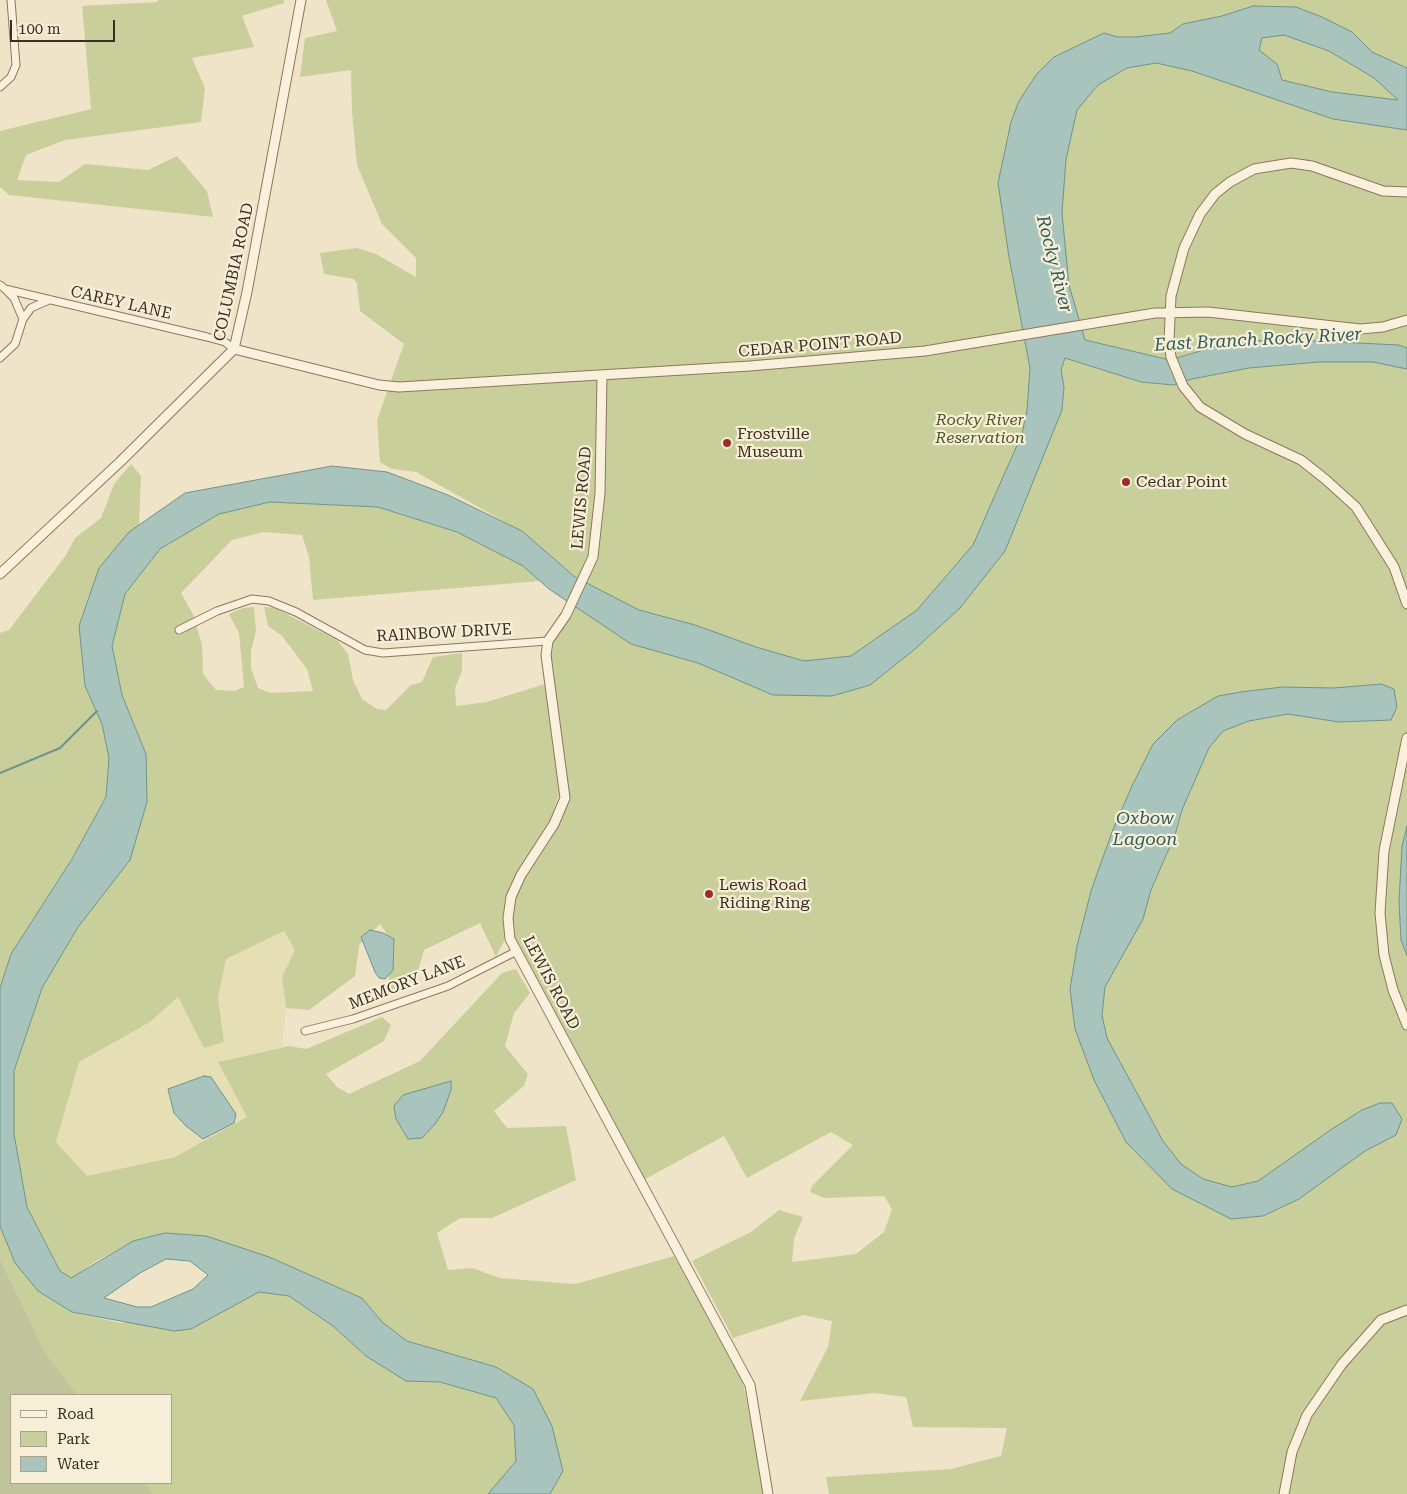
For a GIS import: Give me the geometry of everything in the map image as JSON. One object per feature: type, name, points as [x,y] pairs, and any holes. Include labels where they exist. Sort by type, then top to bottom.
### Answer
[{"type":"street","points":[[0,87],[11,77],[16,65],[11,0]]},
{"type":"street","name":"COLUMBIA ROAD","points":[[0,574],[121,461],[234,349],[249,285],[301,0]]},
{"type":"street","points":[[1407,192],[1383,191],[1312,166],[1291,163],[1254,169],[1215,194],[1192,229],[1176,271],[1169,312],[1171,357],[1183,386],[1200,407],[1229,426],[1301,460],[1356,507],[1394,567],[1407,604]]},
{"type":"street","points":[[3,287],[14,298],[23,318]]},
{"type":"street","name":"CAREY LANE","points":[[3,287],[207,337],[225,342],[234,349]]},
{"type":"street","points":[[0,358],[15,344],[23,318],[32,308],[50,300]]},
{"type":"street","name":"CEDAR POINT ROAD","points":[[234,349],[379,385],[399,387],[602,375],[924,351],[1013,338],[1143,314],[1169,312],[1208,312],[1360,329],[1383,327],[1407,320]]},
{"type":"street","name":"LEWIS ROAD","points":[[602,375],[600,494],[592,557],[566,615],[548,641],[546,655],[565,798],[554,824],[520,875],[511,897],[508,918],[510,939],[515,952],[750,1385],[768,1494]]},
{"type":"street","name":"RAINBOW DRIVE","points":[[179,630],[217,611],[252,599],[269,601],[296,612],[365,650],[383,653],[548,641]]},
{"type":"street","points":[[1407,738],[1384,852],[1380,899],[1384,955],[1393,990],[1407,1025]]},
{"type":"street","name":"MEMORY LANE","points":[[305,1031],[353,1020],[448,986],[515,952]]},
{"type":"street","points":[[1284,1494],[1292,1452],[1307,1415],[1342,1364],[1381,1320],[1407,1310]]},
{"type":"shaded area","points":[[284,931],[295,950],[282,977],[286,1008],[282,1047],[218,1062],[247,1117],[175,1157],[87,1176],[56,1142],[79,1062],[150,1022],[178,997],[204,1048],[224,1042],[218,998],[226,959]]},
{"type":"green space","points":[[158,0],[284,0],[284,3],[242,16],[254,47],[192,58],[205,88],[201,122],[65,140],[26,155],[17,180],[59,182],[85,164],[148,170],[177,156],[207,191],[213,217],[9,195],[0,187],[0,131],[91,109],[82,6],[158,2]]},
{"type":"green space","name":"Rocky River Reservation","points":[[326,0],[1407,0],[1407,1494],[829,1494],[826,1477],[951,1469],[1001,1456],[1007,1428],[913,1427],[906,1397],[874,1393],[800,1401],[828,1347],[832,1321],[803,1315],[733,1338],[692,1261],[751,1232],[779,1210],[803,1217],[794,1239],[792,1262],[856,1254],[884,1232],[892,1209],[884,1196],[824,1198],[810,1192],[812,1186],[853,1145],[831,1132],[747,1178],[724,1136],[640,1182],[510,942],[512,887],[567,801],[546,658],[581,582],[521,531],[416,472],[392,469],[380,462],[377,420],[404,344],[360,311],[357,284],[354,279],[324,274],[320,253],[357,248],[376,254],[416,277],[416,258],[382,224],[357,165],[352,112],[351,70],[300,77],[305,38],[337,31]]},
{"type":"green space","points":[[131,464],[141,476],[139,525],[129,532],[85,686],[102,724],[109,758],[106,797],[72,859],[11,954],[0,988],[0,633],[9,630],[66,555],[75,538],[101,518],[114,484]]},
{"type":"green space","points":[[270,502],[378,507],[457,532],[523,566],[540,581],[313,600],[309,557],[302,535],[264,532],[232,540],[181,593],[193,614],[202,645],[203,674],[216,690],[235,691],[244,687],[239,633],[229,614],[243,608],[254,607],[256,631],[251,651],[251,668],[258,688],[271,693],[313,691],[307,669],[282,636],[268,626],[264,607],[275,608],[337,640],[348,654],[353,680],[362,699],[377,709],[386,710],[411,685],[422,682],[433,657],[462,653],[462,671],[455,688],[456,706],[487,702],[545,684],[559,794],[550,822],[510,886],[504,941],[496,957],[480,923],[424,950],[418,971],[406,987],[388,990],[391,940],[380,924],[359,945],[355,976],[309,1010],[286,1008],[282,977],[295,950],[284,931],[226,959],[218,998],[224,1042],[204,1048],[178,997],[150,1022],[79,1062],[56,1142],[87,1176],[175,1157],[247,1117],[218,1062],[289,1046],[306,1049],[382,1017],[391,1025],[384,1041],[326,1074],[337,1087],[349,1094],[420,1061],[502,973],[516,969],[530,993],[514,1013],[505,1046],[528,1074],[524,1086],[494,1111],[507,1128],[566,1126],[576,1180],[492,1218],[460,1218],[437,1233],[448,1270],[472,1268],[500,1278],[575,1284],[674,1256],[742,1378],[764,1494],[550,1494],[563,1471],[496,1367],[407,1341],[382,1322],[362,1298],[269,1257],[206,1236],[165,1233],[133,1241],[93,1263],[71,1279],[60,1271],[27,1207],[14,1134],[14,1071],[42,988],[78,927],[146,754],[122,695],[112,646],[125,594],[160,549],[219,514]]},
{"type":"green space","points":[[0,1226],[15,1263],[38,1291],[72,1312],[121,1323],[227,1308],[259,1292],[289,1296],[333,1326],[366,1356],[406,1380],[440,1382],[496,1398],[514,1425],[516,1461],[490,1494],[105,1494],[88,1484],[172,1484],[172,1394],[0,1395]]},
{"type":"green space","points":[[0,1260],[45,1353],[76,1394],[10,1394],[10,1484],[145,1484],[153,1494],[0,1494]]},
{"type":"water","name":"Rocky River","points":[[1253,6],[1296,7],[1352,32],[1372,52],[1407,68],[1407,130],[1333,119],[1192,71],[1156,63],[1127,68],[1098,85],[1077,110],[1066,159],[1062,213],[1069,285],[1085,340],[1170,360],[1217,346],[1273,339],[1399,345],[1407,348],[1407,369],[1373,362],[1318,362],[1249,368],[1192,379],[1173,385],[1141,382],[1065,358],[1061,370],[1064,387],[1062,410],[1005,551],[960,608],[915,649],[870,685],[832,696],[773,695],[698,663],[631,644],[549,589],[523,566],[457,532],[378,507],[270,502],[219,514],[160,549],[125,594],[112,646],[122,695],[146,754],[147,802],[130,860],[78,927],[42,988],[14,1071],[14,1134],[27,1207],[60,1271],[71,1278],[133,1241],[165,1233],[206,1236],[269,1257],[362,1298],[382,1322],[407,1341],[496,1367],[533,1389],[552,1426],[563,1471],[550,1494],[488,1494],[516,1461],[514,1425],[496,1398],[440,1382],[406,1381],[366,1356],[333,1326],[289,1296],[259,1292],[191,1329],[174,1331],[72,1312],[38,1291],[15,1263],[0,1226],[0,988],[11,954],[72,859],[106,797],[109,758],[102,724],[85,686],[79,626],[99,568],[129,532],[185,493],[332,466],[387,472],[448,495],[522,531],[575,577],[639,610],[695,625],[756,647],[804,661],[851,656],[917,610],[973,545],[1022,434],[1027,410],[1030,368],[1009,257],[998,183],[1011,122],[1019,101],[1036,75],[1054,57],[1104,33],[1117,37],[1136,37],[1170,33],[1183,24],[1222,16]],"holes":[[[1284,35],[1329,51],[1374,78],[1398,100],[1332,92],[1282,80],[1277,64],[1259,50],[1262,38]],[[166,1259],[190,1261],[208,1275],[193,1289],[151,1307],[137,1307],[104,1298],[140,1273]]]},
{"type":"water","name":"Oxbow Lagoon","points":[[1381,684],[1394,689],[1397,707],[1391,720],[1339,722],[1288,714],[1249,721],[1223,731],[1209,748],[1182,810],[1175,835],[1151,890],[1143,919],[1105,987],[1102,1015],[1107,1038],[1163,1141],[1181,1164],[1203,1179],[1232,1187],[1258,1181],[1329,1131],[1362,1110],[1380,1103],[1392,1103],[1402,1119],[1396,1135],[1365,1151],[1299,1199],[1263,1216],[1231,1219],[1172,1189],[1126,1142],[1094,1080],[1075,1029],[1070,989],[1077,946],[1091,891],[1112,832],[1153,744],[1177,720],[1218,696],[1282,687],[1334,688]]},
{"type":"water","points":[[1407,826],[1407,956],[1401,940],[1399,902],[1402,846]]},
{"type":"water","points":[[370,930],[383,933],[394,939],[393,970],[385,979],[379,978],[375,972],[361,937]]},
{"type":"water","points":[[204,1076],[211,1077],[236,1114],[234,1123],[203,1139],[186,1126],[174,1113],[168,1089]]},
{"type":"water","points":[[451,1081],[451,1090],[443,1112],[435,1124],[422,1138],[408,1139],[396,1119],[394,1106],[403,1095]]},
{"type":"waterway","points":[[0,773],[60,748],[97,711]]},
{"type":"place","name":"Frostville Museum","points":[[727,443]]},
{"type":"place","name":"Cedar Point","points":[[1126,482]]},
{"type":"place","name":"Lewis Road Riding Ring","points":[[709,894]]},
{"type":"water label","name":"East Branch Rocky River","points":[[1258,340]]}]
